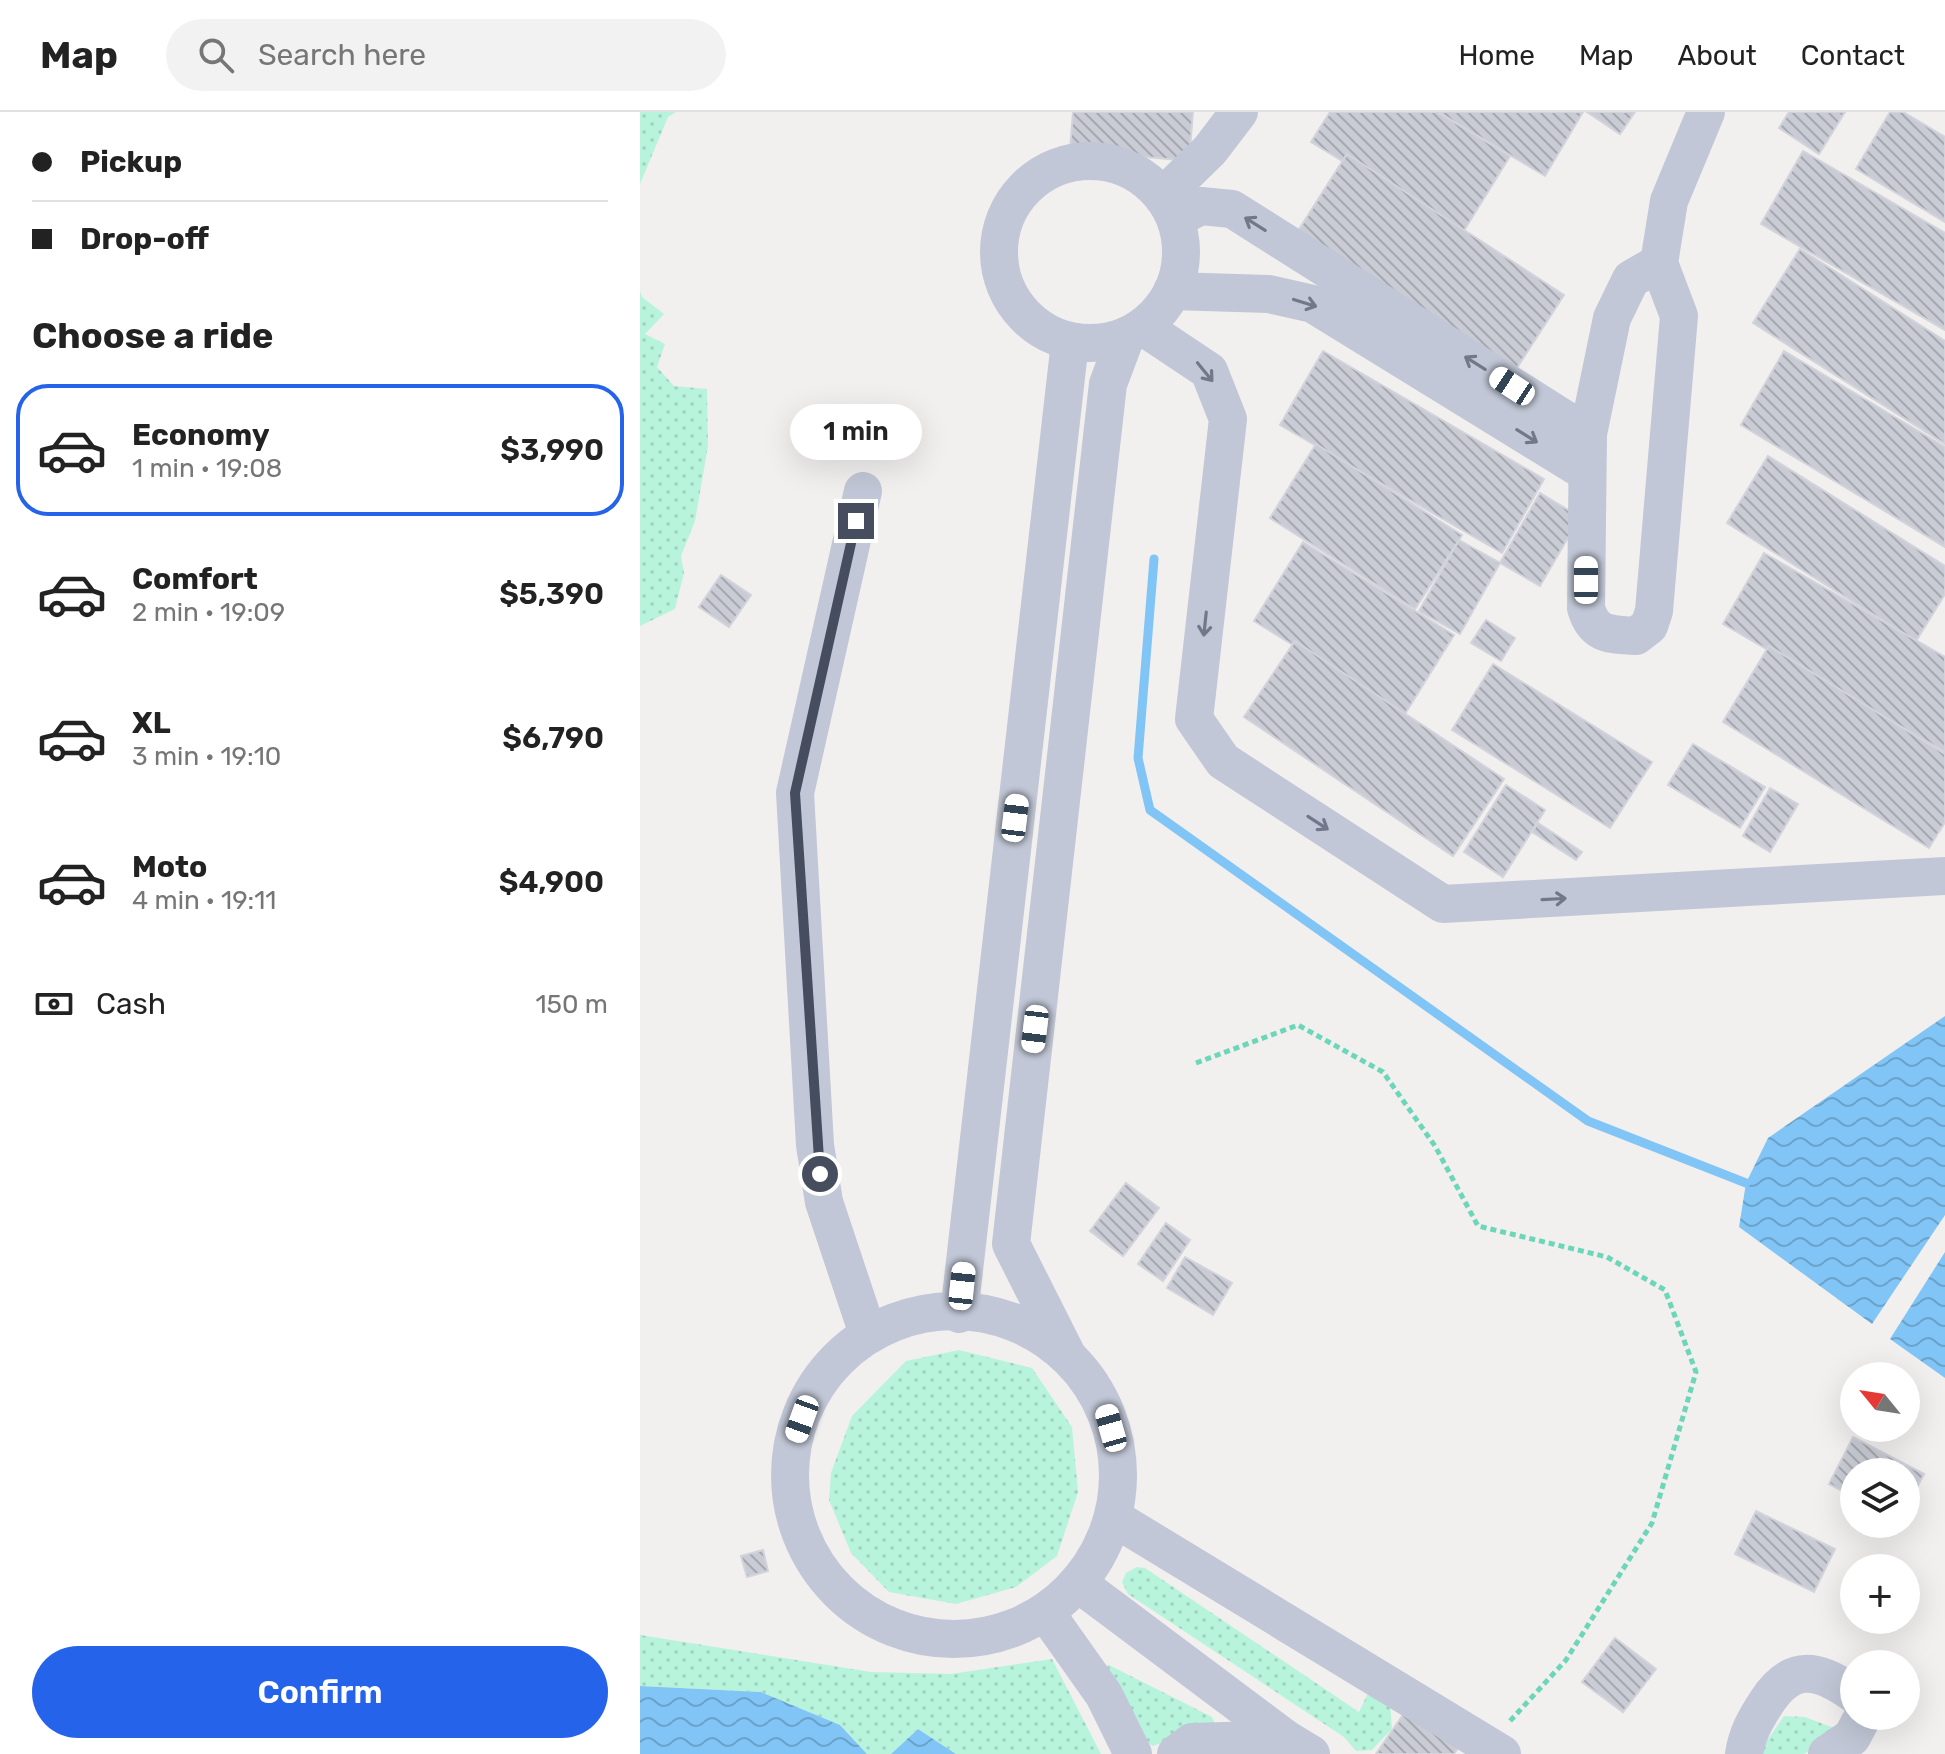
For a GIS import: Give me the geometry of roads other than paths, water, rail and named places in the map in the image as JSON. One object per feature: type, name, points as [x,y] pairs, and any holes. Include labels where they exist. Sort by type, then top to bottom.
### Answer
[{"type":"lane","points":[[1170,207],[1239,112]]},
{"type":"lane","points":[[1659,263],[1631,279],[1612,318],[1588,434],[1586,608],[1591,624],[1601,633],[1636,636],[1649,626],[1654,611],[1679,316],[1659,263],[1669,201],[1706,112]]},
{"type":"lane","points":[[1065,1351],[993,1313],[913,1315],[868,1334],[846,1351],[811,1393],[792,1445],[791,1500],[808,1553],[841,1597],[888,1627],[914,1634],[941,1640],[996,1636],[1046,1613],[1079,1584],[1114,1518],[1119,1457],[1102,1398],[1065,1351],[1011,1244],[1108,384],[1134,332],[1172,291],[1181,249],[1170,207],[1147,180],[1117,164],[1072,162],[1033,180],[1011,206],[999,238],[1002,279],[1013,302],[1032,323],[1070,342],[1103,343],[1134,332],[1209,371],[1228,419],[1194,719],[1223,761],[1443,904],[1945,876]]},
{"type":"lane","points":[[1170,207],[1232,209],[1588,434]]},
{"type":"lane","points":[[1172,291],[1269,294],[1313,304],[1586,472]]},
{"type":"lane","points":[[959,1314],[1070,342]]},
{"type":"lane","points":[[863,491],[795,793],[815,1145],[824,1202],[868,1334]]},
{"type":"lane","points":[[1114,1518],[1495,1750]]},
{"type":"lane","points":[[1079,1584],[1298,1746]]},
{"type":"lane","points":[[1046,1613],[1104,1695],[1133,1754]]},
{"type":"lane","points":[[1744,1754],[1747,1735],[1760,1712],[1775,1688],[1789,1677],[1820,1674],[1840,1686]]},
{"type":"lane","points":[[1827,1754],[1852,1737],[1856,1730]]},
{"type":"lane","points":[[1176,1754],[1192,1742],[1298,1746]]},
{"type":"water","points":[[1945,1016],[1945,1215],[1872,1324],[1739,1227],[1746,1183],[1768,1138]]},
{"type":"water","points":[[1945,1252],[1945,1378],[1890,1339]]},
{"type":"water","points":[[640,1686],[761,1692],[840,1725],[867,1754],[640,1754]]},
{"type":"water","points":[[918,1729],[956,1754],[891,1754]]},
{"type":"waterway","points":[[1154,559],[1138,758],[1150,810],[1588,1121],[1746,1183]]}]
